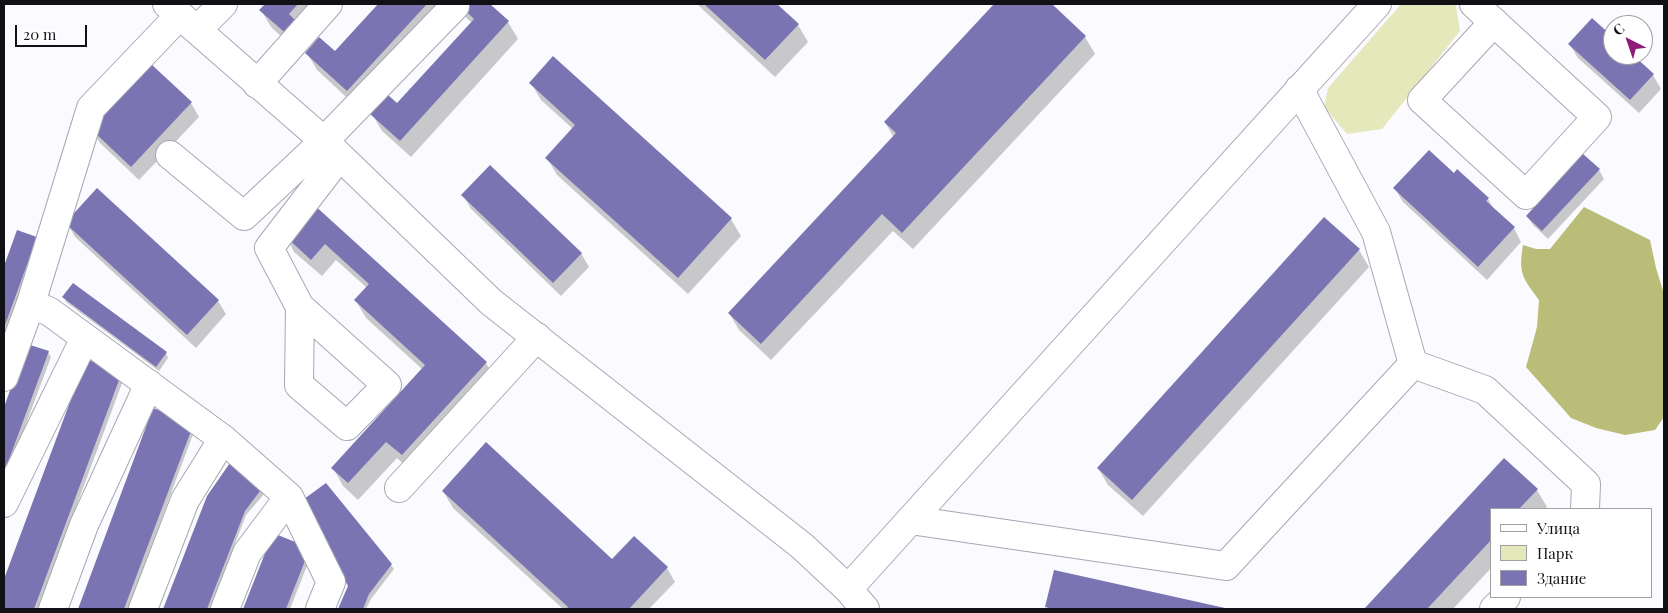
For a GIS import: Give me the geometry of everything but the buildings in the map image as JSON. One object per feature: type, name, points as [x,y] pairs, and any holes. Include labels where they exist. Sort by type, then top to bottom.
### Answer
[{"type":"street","points":[[4,377],[31,303],[91,108],[181,16],[224,4]]},
{"type":"street","points":[[257,84],[328,4]]},
{"type":"street","points":[[181,16],[331,149],[491,302],[802,546],[857,599],[910,520],[1376,4]]},
{"type":"street","points":[[1474,4],[1494,22],[1597,117],[1526,195],[1422,100],[1494,22]]},
{"type":"street","points":[[300,307],[269,248],[331,149],[455,6]]},
{"type":"street","points":[[1299,89],[1376,232],[1413,364]]},
{"type":"street","points":[[170,155],[244,216],[331,149]]},
{"type":"street","points":[[31,303],[50,312],[224,439],[288,497],[331,582],[320,609]]},
{"type":"street","points":[[400,488],[538,337]]},
{"type":"street","points":[[4,503],[84,338]]},
{"type":"street","points":[[1413,364],[1485,390],[1586,484],[1584,508]]},
{"type":"street","points":[[910,520],[1226,566],[1413,364]]},
{"type":"street","points":[[53,609],[84,525],[149,384]]},
{"type":"street","points":[[143,609],[185,500],[224,439]]},
{"type":"street","points":[[226,609],[247,553],[288,497]]},
{"type":"street","points":[[1494,609],[1505,598]]},
{"type":"green space","points":[[1401,4],[1453,4],[1456,6],[1460,31],[1382,129],[1347,134],[1324,107],[1328,88]]},
{"type":"green space","points":[[1584,207],[1650,240],[1664,294],[1664,417],[1655,430],[1625,435],[1596,428],[1571,418],[1526,367],[1537,327],[1539,300],[1523,275],[1521,263],[1523,245],[1536,249],[1550,249]]}]
